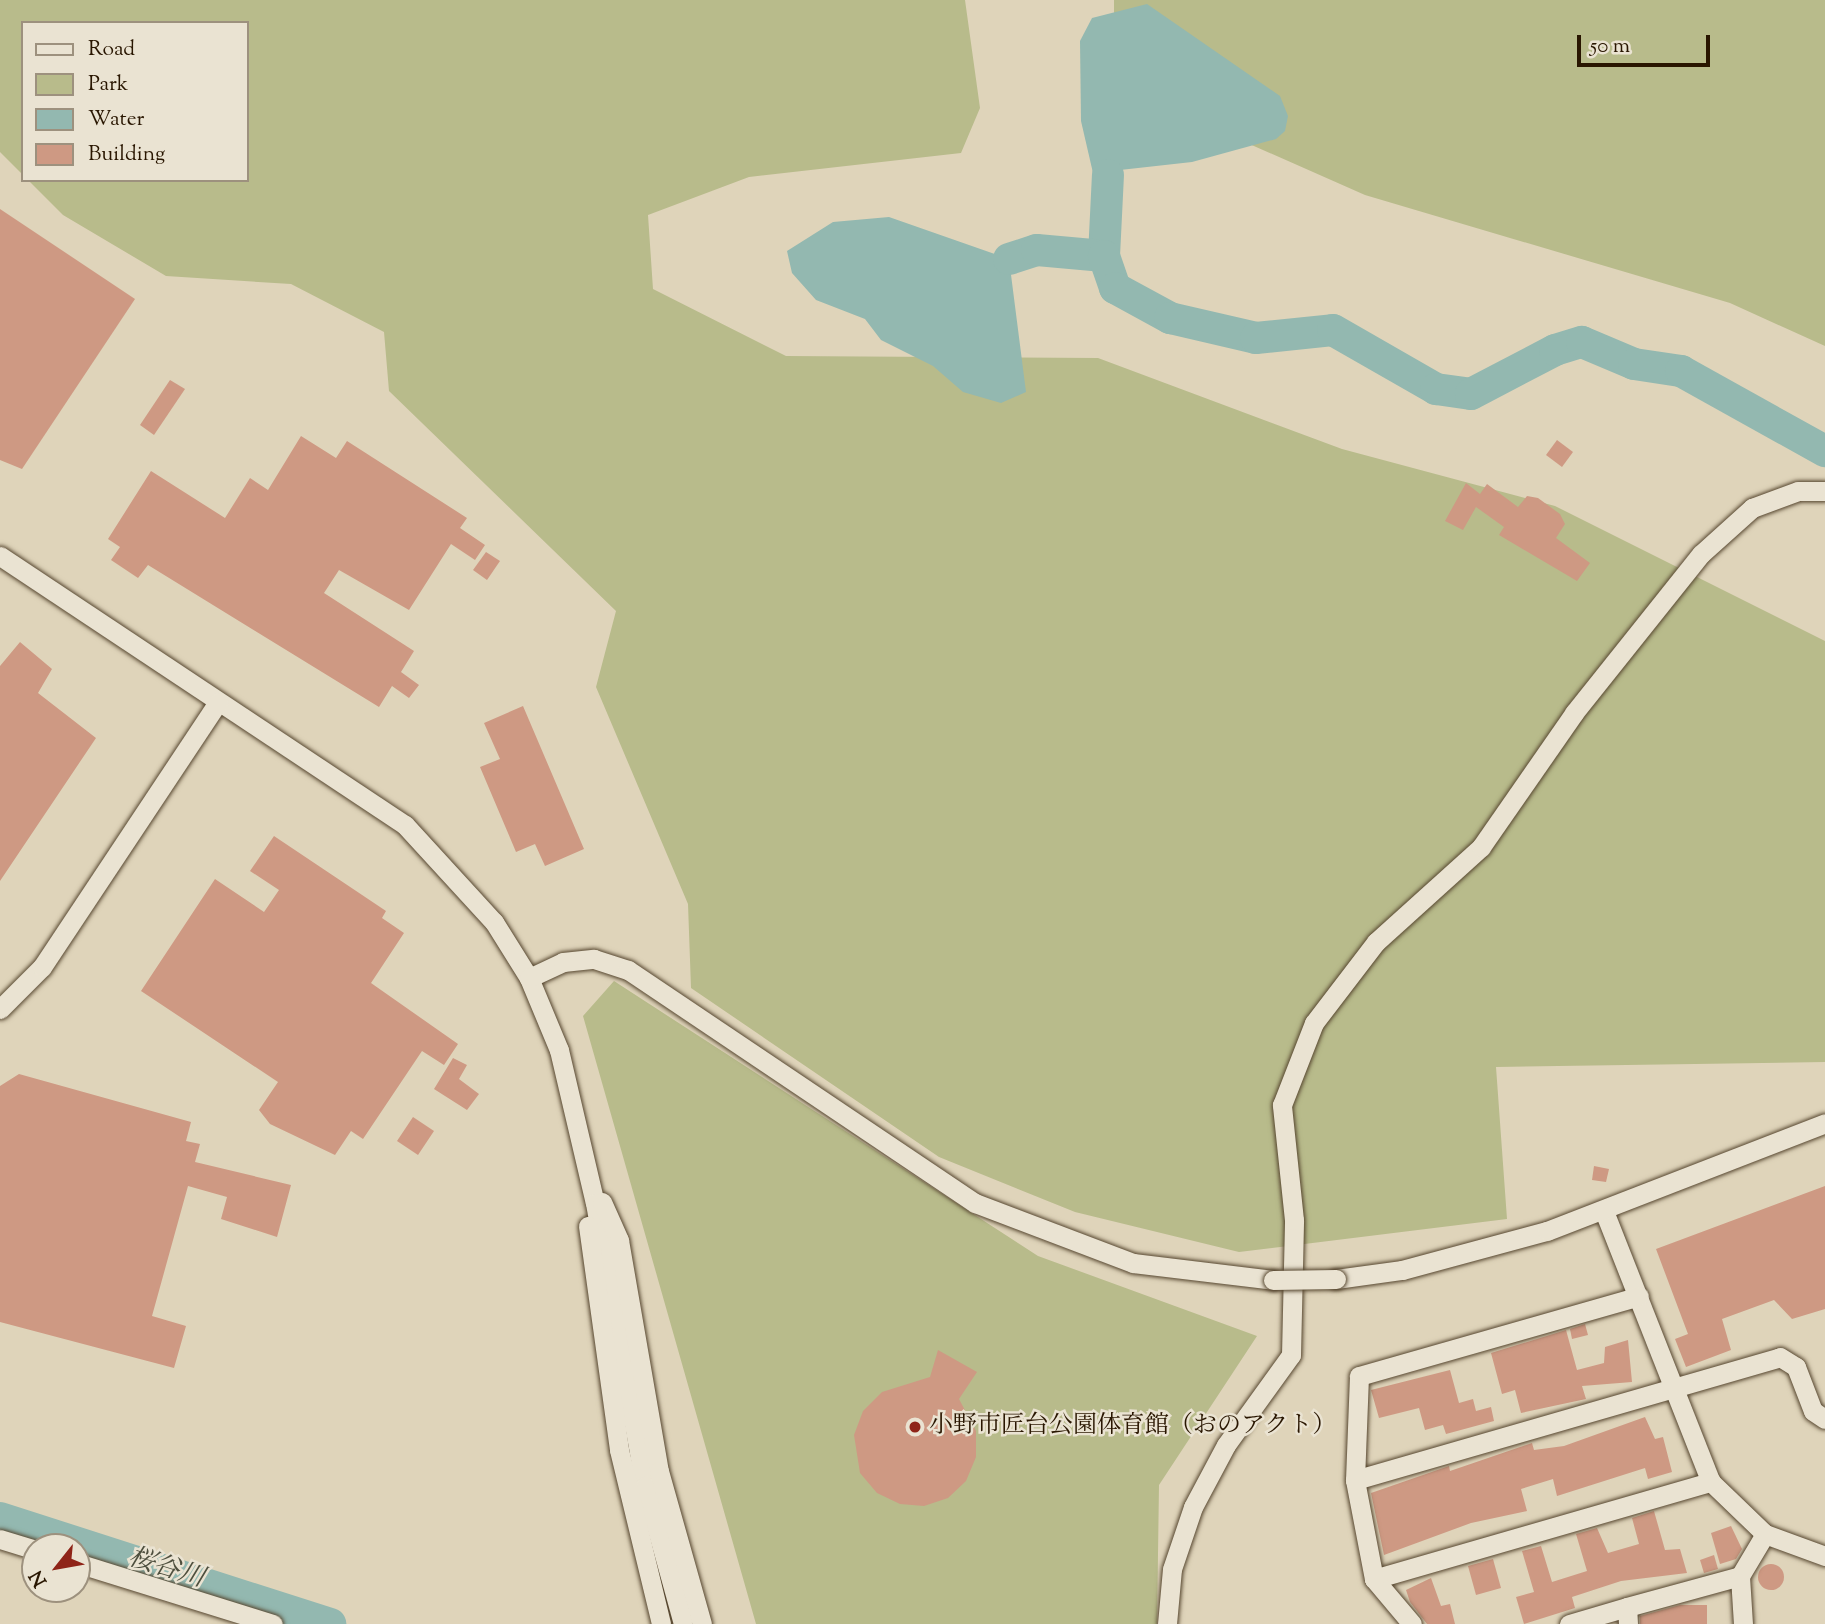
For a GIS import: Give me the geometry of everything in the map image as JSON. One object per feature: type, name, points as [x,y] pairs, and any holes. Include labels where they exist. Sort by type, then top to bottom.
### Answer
[{"type":"street","points":[[1167,1624],[1172,1569],[1193,1507],[1226,1445],[1291,1355],[1296,1315],[1282,1105],[1314,1023],[1376,943],[1481,847],[1574,713],[1701,554],[1752,508],[1798,491],[1825,491]]},
{"type":"street","points":[[0,556],[405,825],[494,922],[529,978],[559,1050],[585,1162],[645,1486],[683,1624]]},
{"type":"street","points":[[0,1009],[42,967],[218,702]]},
{"type":"street","points":[[529,978],[564,962],[594,959],[628,970],[975,1203],[1133,1263],[1273,1280],[1336,1279],[1402,1270],[1604,1211],[1825,1123]]},
{"type":"street","points":[[585,1162],[589,1247],[619,1450],[662,1624]]},
{"type":"street","points":[[585,1162],[618,1240],[659,1471],[702,1624]]},
{"type":"street","points":[[1604,1211],[1711,1482],[1765,1534],[1825,1556]]},
{"type":"street","points":[[1412,1624],[1374,1579],[1355,1480],[1359,1376],[1639,1296]]},
{"type":"street","points":[[1355,1480],[1674,1390],[1780,1357],[1796,1367],[1813,1411],[1825,1419]]},
{"type":"street","points":[[1374,1579],[1711,1482]]},
{"type":"street","points":[[1743,1624],[1740,1576],[1765,1534]]},
{"type":"street","points":[[0,1539],[21,1546]]},
{"type":"street","points":[[91,1567],[273,1624]]},
{"type":"street","points":[[1569,1624],[1627,1615],[1740,1576]]},
{"type":"green space","points":[[0,0],[965,0],[980,108],[961,153],[749,177],[648,215],[653,289],[786,356],[1098,358],[1342,449],[1555,506],[1825,641],[1825,1062],[1496,1067],[1507,1219],[1239,1252],[1075,1212],[939,1157],[691,988],[688,904],[596,687],[616,611],[389,391],[384,332],[291,284],[166,276],[63,215],[30,182],[248,182],[248,21],[21,21],[21,173],[0,152]]},
{"type":"green space","points":[[1114,0],[1825,0],[1825,346],[1730,303],[1365,195],[1161,105],[1114,28]]},
{"type":"green space","points":[[614,981],[1038,1256],[1257,1336],[1159,1485],[1157,1624],[756,1624],[583,1016]]},
{"type":"water","points":[[1147,4],[1280,96],[1288,116],[1285,131],[1276,139],[1192,162],[1093,173],[1081,121],[1080,41],[1092,18]]},
{"type":"water","points":[[889,217],[1009,259],[1026,392],[1001,403],[963,392],[933,366],[881,340],[865,319],[816,300],[792,273],[787,251],[833,222]]},
{"type":"building","points":[[0,209],[135,299],[22,469],[0,460]]},
{"type":"building","points":[[170,380],[185,389],[154,435],[140,425]]},
{"type":"building","points":[[301,436],[336,458],[347,441],[467,518],[460,528],[485,545],[475,560],[451,544],[409,610],[339,570],[324,593],[414,651],[401,672],[419,685],[409,698],[392,686],[379,707],[148,565],[138,578],[111,560],[120,547],[108,539],[151,471],[225,518],[250,478],[268,490]]},
{"type":"building","points":[[1557,440],[1573,452],[1562,467],[1546,455]]},
{"type":"building","points":[[1466,483],[1480,494],[1487,484],[1518,507],[1527,496],[1538,498],[1560,514],[1565,524],[1556,538],[1590,563],[1577,581],[1499,535],[1504,527],[1476,507],[1463,530],[1445,521]]},
{"type":"building","points":[[486,552],[500,561],[487,580],[473,570]]},
{"type":"building","points":[[20,642],[52,669],[38,693],[96,738],[0,881],[0,666]]},
{"type":"building","points":[[523,706],[584,849],[545,866],[535,844],[516,852],[480,767],[500,759],[484,723]]},
{"type":"building","points":[[274,836],[386,911],[382,918],[404,933],[371,983],[458,1044],[444,1065],[422,1051],[363,1139],[351,1131],[335,1155],[270,1124],[259,1110],[278,1082],[141,991],[215,879],[264,912],[279,890],[250,871]]},
{"type":"building","points":[[453,1058],[467,1065],[459,1079],[479,1094],[467,1110],[434,1089]]},
{"type":"building","points":[[19,1074],[191,1122],[186,1141],[200,1144],[195,1162],[291,1185],[277,1237],[221,1219],[227,1197],[188,1186],[152,1316],[186,1326],[174,1368],[0,1322],[0,1086]]},
{"type":"building","points":[[413,1117],[434,1131],[418,1155],[397,1141]]},
{"type":"building","points":[[1594,1166],[1609,1169],[1606,1182],[1592,1180]]},
{"type":"building","points":[[1825,1186],[1825,1309],[1792,1319],[1774,1300],[1722,1319],[1731,1350],[1686,1367],[1675,1339],[1688,1334],[1656,1249]]},
{"type":"building","points":[[1585,1324],[1588,1335],[1572,1339],[1570,1329]]},
{"type":"building","points":[[1566,1330],[1577,1370],[1604,1363],[1605,1347],[1628,1340],[1632,1382],[1582,1386],[1586,1399],[1521,1413],[1515,1390],[1502,1394],[1491,1353]]},
{"type":"building","name":"小野市匠台公園体育館（おのアクト）","points":[[938,1350],[977,1372],[959,1399],[976,1431],[976,1457],[966,1481],[948,1498],[924,1506],[900,1504],[877,1493],[860,1473],[854,1435],[863,1411],[882,1392],[930,1377]]},
{"type":"building","points":[[1450,1370],[1459,1403],[1473,1399],[1476,1411],[1491,1407],[1494,1421],[1446,1434],[1443,1425],[1425,1430],[1419,1408],[1379,1418],[1371,1390]]},
{"type":"building","points":[[1645,1417],[1655,1439],[1663,1437],[1672,1472],[1648,1479],[1645,1468],[1557,1496],[1553,1479],[1521,1489],[1527,1511],[1471,1523],[1384,1555],[1371,1493],[1449,1466],[1450,1471],[1532,1443],[1534,1450],[1564,1446]]},
{"type":"building","points":[[1654,1511],[1665,1550],[1680,1549],[1687,1573],[1621,1581],[1572,1597],[1575,1608],[1524,1624],[1516,1597],[1534,1592],[1522,1551],[1541,1546],[1552,1582],[1587,1571],[1576,1534],[1597,1528],[1608,1553],[1639,1544],[1632,1518]]},
{"type":"building","points":[[1731,1526],[1742,1549],[1736,1559],[1720,1564],[1711,1533]]},
{"type":"building","points":[[1714,1555],[1718,1569],[1704,1573],[1700,1560]]},
{"type":"building","points":[[1493,1559],[1501,1588],[1476,1595],[1468,1566]]},
{"type":"building","points":[[1771,1564],[1780,1568],[1784,1577],[1780,1586],[1771,1590],[1762,1586],[1758,1577],[1762,1568]]},
{"type":"building","points":[[1431,1578],[1441,1606],[1450,1604],[1455,1624],[1427,1624],[1410,1602],[1406,1590]]},
{"type":"building","points":[[1680,1605],[1707,1605],[1707,1624],[1640,1624],[1640,1616]]},
{"type":"waterway","points":[[1104,256],[1108,175]]},
{"type":"waterway","points":[[1009,259],[1037,250],[1104,256],[1115,288],[1170,318],[1256,338],[1333,330],[1436,389],[1471,394],[1555,350],[1582,342],[1634,364],[1681,371],[1825,451]]},
{"type":"waterway","name":"桜谷川","points":[[0,1518],[330,1624]]},
{"type":"place","name":"小野市匠台公園体育館（おのアクト）","points":[[915,1427]]}]
